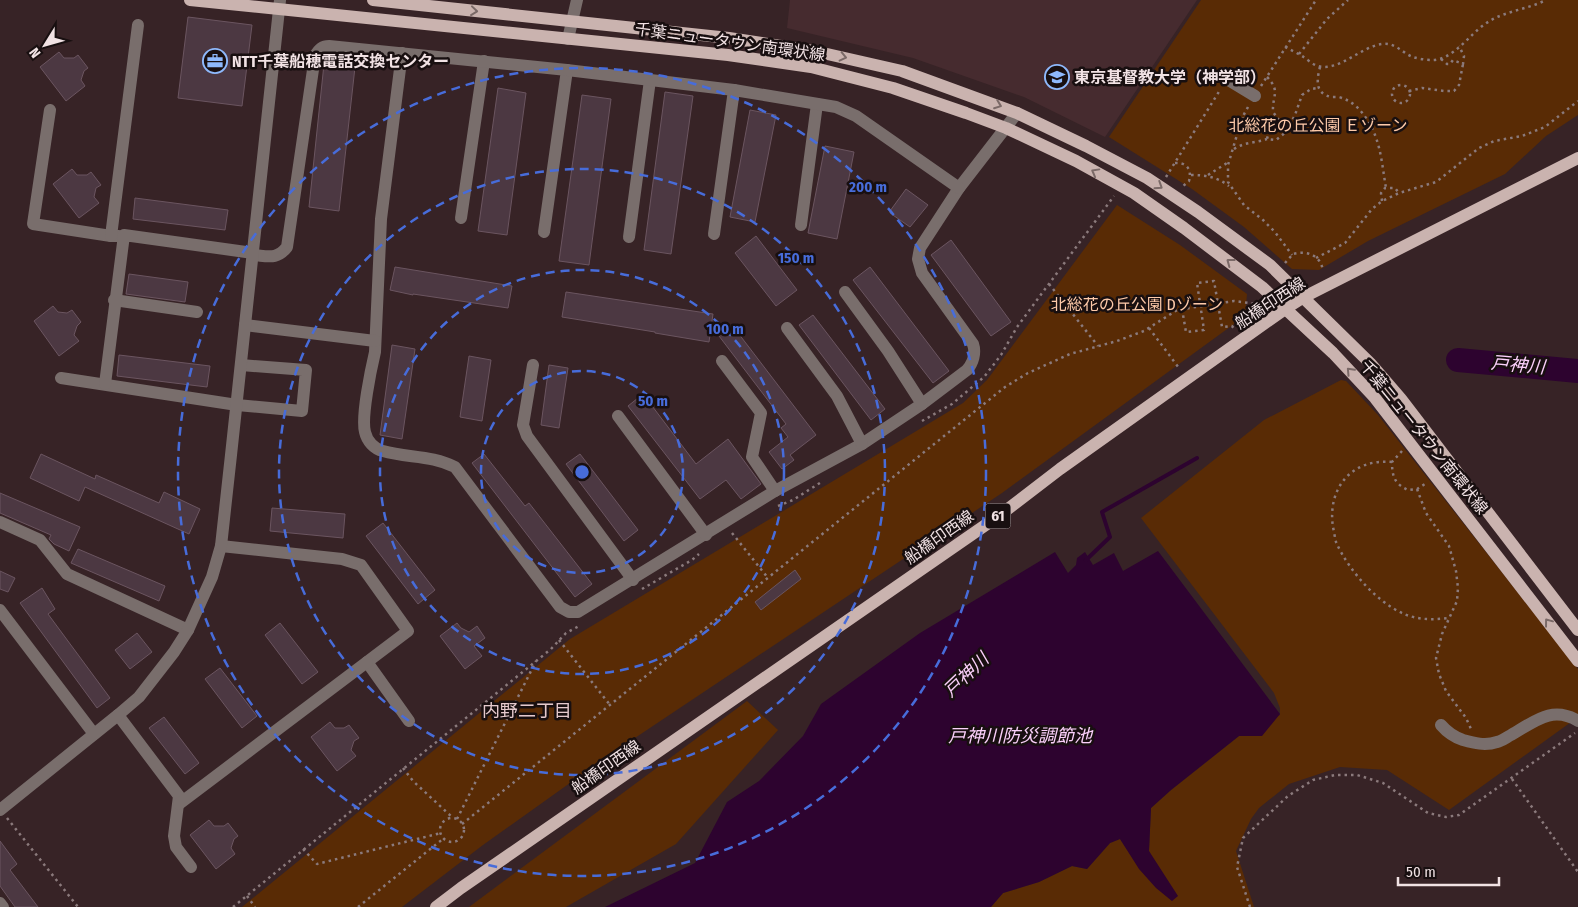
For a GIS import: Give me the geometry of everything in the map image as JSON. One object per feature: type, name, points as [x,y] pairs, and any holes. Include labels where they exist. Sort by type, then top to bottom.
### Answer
[{"type":"main road","name":"千葉ニュータウン南環状線","points":[[190,0],[280,5],[568,39],[728,55],[811,67],[893,88],[1006,128],[1076,161],[1134,193],[1184,228],[1254,281],[1332,353],[1376,398],[1578,661]]},
{"type":"main road","name":"千葉ニュータウン南環状線","points":[[373,0],[729,38],[814,51],[902,71],[1017,112],[1086,146],[1154,183],[1198,212],[1270,265],[1304,297],[1370,363],[1401,399],[1578,630]]},
{"type":"main road","name":"船橋印西線","points":[[436,907],[1000,514],[1285,309],[1304,297],[1578,158]]},
{"type":"street","points":[[568,39],[577,0]]},
{"type":"street","points":[[3,813],[139,697],[155,678],[188,630],[212,577],[221,546],[280,5]]},
{"type":"street","points":[[105,384],[114,300],[117,236],[138,25]]},
{"type":"street","points":[[50,110],[33,224],[276,256],[282,254],[287,247],[313,66],[317,52],[324,46],[567,70],[734,90],[836,107],[856,116],[959,188]]},
{"type":"street","points":[[402,53],[381,219],[375,341],[364,424],[365,434],[370,442],[382,451],[438,459],[455,467],[560,607],[569,612],[578,612],[633,580],[775,491],[862,444],[922,404],[967,370],[974,356],[975,349],[970,338],[922,273],[918,260],[920,248],[959,188],[1017,112]]},
{"type":"street","points":[[461,218],[484,61]]},
{"type":"street","points":[[544,232],[567,70]]},
{"type":"street","points":[[1227,79],[1255,96]]},
{"type":"street","points":[[629,237],[650,80]]},
{"type":"street","points":[[714,234],[734,90]]},
{"type":"street","points":[[801,224],[817,104]]},
{"type":"street","points":[[845,292],[888,351],[922,404]]},
{"type":"street","points":[[114,300],[197,312]]},
{"type":"street","points":[[245,325],[375,341]]},
{"type":"street","points":[[787,328],[837,396],[862,444]]},
{"type":"street","points":[[722,361],[761,413],[752,457],[775,491]]},
{"type":"street","points":[[61,378],[237,405],[302,411],[306,370],[241,365]]},
{"type":"street","points":[[533,365],[523,425],[527,436],[633,580]]},
{"type":"street","points":[[618,416],[706,535]]},
{"type":"street","points":[[0,522],[40,540],[67,574],[188,630]]},
{"type":"street","points":[[178,804],[408,631],[360,565],[342,559],[221,546]]},
{"type":"street","points":[[0,610],[94,734]]},
{"type":"street","points":[[367,662],[410,721]]},
{"type":"street","points":[[1441,725],[1456,737],[1477,744],[1498,742],[1550,714],[1560,713],[1578,721]]},
{"type":"street","points":[[118,715],[180,796],[174,836],[176,847],[191,867]]},
{"type":"street","points":[[0,903],[3,907]]},
{"type":"path","points":[[1292,255],[1276,232],[1244,205],[1228,182],[1229,162],[1242,118],[1316,0]]},
{"type":"path","points":[[1299,54],[1327,19],[1348,0]]},
{"type":"path","points":[[1285,47],[1317,66],[1333,67],[1362,50],[1384,44],[1393,45],[1412,57],[1430,60],[1441,59],[1459,46],[1471,34],[1495,18],[1546,0]]},
{"type":"path","points":[[1409,91],[1422,88],[1444,91],[1454,90],[1459,85],[1464,56],[1459,46]]},
{"type":"path","points":[[1441,59],[1447,64],[1450,64],[1453,60],[1463,64]]},
{"type":"path","points":[[1320,66],[1317,82],[1318,88],[1323,94],[1330,97],[1339,97],[1354,104],[1368,121],[1380,149],[1386,188]]},
{"type":"path","points":[[1267,77],[1273,83],[1276,92],[1273,112],[1279,120],[1289,123]]},
{"type":"path","points":[[1165,178],[1227,79]]},
{"type":"path","points":[[1403,85],[1409,91],[1409,97],[1403,102],[1395,101],[1392,96],[1393,90],[1397,86],[1403,85]]},
{"type":"path","points":[[1233,150],[1241,144],[1257,143],[1267,139],[1276,140],[1281,134],[1286,132],[1289,123],[1295,115],[1302,95],[1311,89],[1318,88]]},
{"type":"path","points":[[1316,258],[1345,243],[1372,209],[1382,201],[1399,193],[1436,182],[1479,148],[1494,141],[1522,136],[1545,127],[1578,102]]},
{"type":"path","points":[[1242,118],[1246,120],[1260,119],[1269,131],[1267,139]]},
{"type":"path","points":[[1208,175],[1229,162]]},
{"type":"path","points":[[1175,163],[1182,163],[1191,175]]},
{"type":"path","points":[[1191,175],[1208,175],[1231,186]]},
{"type":"path","points":[[1180,187],[1187,184],[1191,175]]},
{"type":"path","points":[[1382,201],[1381,193],[1386,188],[1395,188],[1399,193]]},
{"type":"path","points":[[920,422],[952,404],[984,377],[1001,355],[1017,327],[1114,196]]},
{"type":"path","points":[[1284,264],[1292,255],[1307,252],[1323,266],[1323,271]]},
{"type":"path","points":[[1182,309],[1186,332],[1204,330],[1197,283],[1214,281],[1222,327],[1232,326],[1234,329]]},
{"type":"path","points":[[1049,284],[1098,346]]},
{"type":"path","points":[[462,824],[1005,387],[1028,373],[1070,354],[1117,341],[1149,328],[1177,310],[1234,301],[1257,304]]},
{"type":"path","points":[[1149,328],[1179,368]]},
{"type":"path","points":[[1402,451],[1392,462],[1392,474],[1395,482],[1408,490],[1417,489],[1426,483]]},
{"type":"path","points":[[1392,462],[1381,461],[1366,464],[1345,478],[1335,494],[1332,507],[1332,521],[1336,541],[1349,566],[1365,586],[1400,612],[1417,618],[1449,618]]},
{"type":"path","points":[[774,507],[793,500],[830,476]]},
{"type":"path","points":[[1417,489],[1426,513],[1449,546],[1458,588],[1457,601],[1438,646],[1436,658],[1439,674],[1446,691],[1466,718],[1477,744]]},
{"type":"path","points":[[732,532],[768,578]]},
{"type":"path","points":[[642,590],[692,560],[702,550]]},
{"type":"path","points":[[233,907],[536,660],[566,633],[583,624]]},
{"type":"path","points":[[559,640],[610,705]]},
{"type":"path","points":[[403,768],[413,781],[456,819],[462,824],[464,833],[459,840],[452,842],[444,838],[440,829],[444,822],[456,819],[536,660]]},
{"type":"path","points":[[1250,907],[1237,866],[1242,838],[1288,796],[1313,780],[1335,775],[1357,775],[1384,783],[1428,813],[1446,817],[1459,815],[1578,731]]},
{"type":"path","points":[[1512,779],[1578,872]]},
{"type":"path","points":[[3,813],[78,907]]},
{"type":"path","points":[[304,849],[316,864],[441,833]]},
{"type":"path","points":[[358,907],[444,838]]},
{"type":"path","points":[[246,896],[255,907]]},
{"type":"shaded area","name":"東京基督教大学（神学部）","points":[[790,0],[1197,0],[1105,137],[1024,97],[913,58],[787,28]]},
{"type":"green space","name":"北総花の丘公園 Ｅゾーン","points":[[1201,0],[1578,0],[1578,115],[1546,136],[1505,174],[1368,241],[1319,270],[1292,269],[1244,227],[1192,189],[1109,137]]},
{"type":"green space","name":"北総花の丘公園 Dゾーン","points":[[1117,205],[1180,245],[1247,294],[1245,316],[1002,493],[605,758],[483,845],[402,907],[242,907],[570,639],[963,403],[987,380]]},
{"type":"green space","points":[[1341,380],[1346,381],[1378,415],[1578,669],[1578,717],[1449,810],[1387,770],[1340,767],[1289,784],[1259,808],[1251,819],[1236,851],[1254,907],[991,907],[1003,893],[1039,882],[1072,866],[1087,869],[1110,843],[1120,839],[1144,872],[1172,901],[1149,851],[1151,808],[1239,736],[1280,715],[1280,708],[1274,693],[1141,518],[1264,420]]},
{"type":"green space","points":[[747,701],[778,730],[676,844],[566,907],[469,907]]},
{"type":"water","name":"戸神川防災調節池","points":[[1158,551],[1280,714],[1262,736],[1239,736],[1151,808],[1149,851],[1178,896],[1172,901],[1156,888],[1139,869],[1120,839],[1110,843],[1087,869],[1072,866],[1039,882],[1003,893],[991,907],[605,907],[695,863],[727,802],[759,781],[803,736],[821,704],[920,633],[1055,552],[1068,573],[1076,565],[1077,558],[1085,552],[1093,565],[1114,553],[1123,571]]},
{"type":"building","name":"NTT千葉船穂電話交換センター","points":[[188,17],[252,25],[242,106],[178,98]]},
{"type":"building","points":[[59,52],[64,58],[74,58],[78,55],[88,68],[84,71],[81,80],[85,86],[66,101],[40,67]]},
{"type":"building","points":[[324,64],[355,67],[339,211],[309,207]]},
{"type":"building","points":[[498,88],[526,93],[507,235],[478,231]]},
{"type":"building","points":[[665,92],[693,96],[671,254],[644,250]]},
{"type":"building","points":[[582,95],[611,99],[589,265],[559,261]]},
{"type":"building","points":[[750,110],[776,115],[755,222],[730,217]]},
{"type":"building","points":[[825,146],[854,152],[837,239],[808,233]]},
{"type":"building","points":[[72,169],[77,175],[87,175],[91,172],[101,185],[96,188],[94,197],[99,203],[79,218],[53,184]]},
{"type":"building","points":[[906,189],[928,205],[910,227],[890,213]]},
{"type":"building","points":[[135,198],[228,210],[225,230],[133,219]]},
{"type":"building","points":[[756,236],[797,290],[776,306],[735,253]]},
{"type":"building","points":[[951,240],[1011,322],[991,336],[931,255]]},
{"type":"building","points":[[395,267],[512,286],[508,308],[390,290]]},
{"type":"building","points":[[870,267],[949,371],[933,383],[853,280]]},
{"type":"building","points":[[129,274],[188,282],[185,302],[126,294]]},
{"type":"building","points":[[566,292],[713,314],[709,342],[562,317]]},
{"type":"building","points":[[53,306],[58,312],[67,313],[72,310],[81,322],[77,326],[74,335],[79,341],[59,356],[34,321]]},
{"type":"building","points":[[813,315],[885,409],[871,420],[799,325]]},
{"type":"building","points":[[732,325],[816,435],[790,455],[794,460],[782,469],[769,452],[788,437],[781,428],[786,424],[719,336]]},
{"type":"building","points":[[392,345],[415,349],[402,439],[380,435]]},
{"type":"building","points":[[119,355],[210,366],[207,387],[117,376]]},
{"type":"building","points":[[469,356],[491,360],[482,421],[460,417]]},
{"type":"building","points":[[549,365],[568,368],[559,428],[541,425]]},
{"type":"building","points":[[643,394],[696,464],[728,439],[761,484],[741,499],[726,480],[700,499],[628,406]]},
{"type":"building","points":[[41,454],[95,479],[96,475],[159,503],[164,492],[200,509],[189,534],[85,487],[79,501],[30,478]]},
{"type":"building","points":[[484,454],[525,506],[529,503],[592,584],[575,597],[472,463]]},
{"type":"building","points":[[580,454],[638,530],[624,541],[566,464]]},
{"type":"building","points":[[0,493],[80,527],[69,551],[54,544],[49,539],[51,535],[0,513]]},
{"type":"building","points":[[272,508],[345,514],[343,538],[270,531]]},
{"type":"building","points":[[383,523],[435,590],[418,604],[366,536]]},
{"type":"building","points":[[78,549],[165,586],[159,601],[71,563]]},
{"type":"building","points":[[795,570],[801,579],[761,610],[755,602]]},
{"type":"building","points":[[0,571],[15,578],[8,592],[0,589]]},
{"type":"building","points":[[42,588],[55,609],[48,614],[110,698],[97,708],[20,603]]},
{"type":"building","points":[[280,623],[318,672],[302,684],[265,635]]},
{"type":"building","points":[[457,623],[461,628],[469,632],[477,626],[485,638],[474,646],[482,656],[465,669],[440,636]]},
{"type":"building","points":[[137,633],[152,652],[130,669],[115,650]]},
{"type":"building","points":[[220,668],[257,716],[242,728],[205,679]]},
{"type":"building","points":[[164,717],[199,763],[185,774],[149,728]]},
{"type":"building","points":[[330,722],[335,728],[344,728],[349,725],[359,738],[354,741],[351,750],[356,756],[337,771],[311,737]]},
{"type":"building","points":[[209,820],[214,826],[224,826],[228,823],[238,836],[234,839],[231,848],[235,854],[216,869],[190,835]]},
{"type":"building","points":[[0,841],[17,864],[10,870],[38,907],[15,907],[0,886]]},
{"type":"waterway","name":"戸神川","points":[[1458,360],[1578,371]]},
{"type":"waterway","name":"戸神川","points":[[1086,560],[1110,537],[1102,512],[1197,458]]},
{"type":"place","name":"NTT千葉船穂電話交換センター","points":[[215,61]]},
{"type":"place","name":"東京基督教大学（神学部）","points":[[1057,77]]},
{"type":"district","name":"内野二丁目","points":[[527,711]]}]
